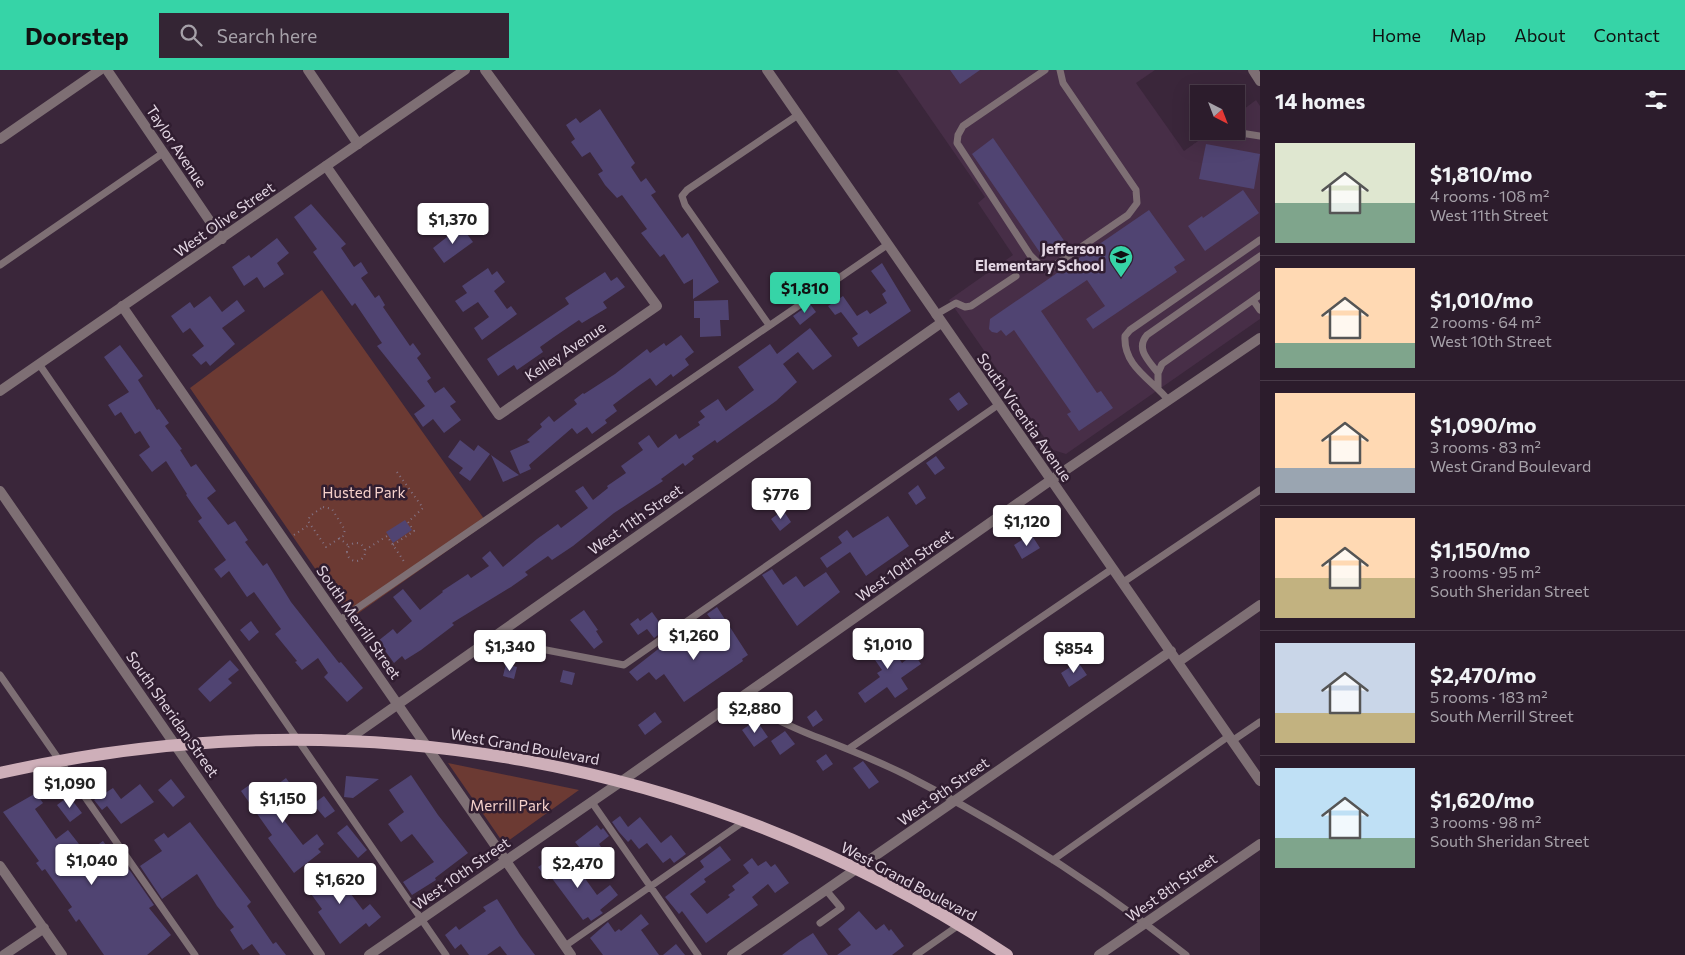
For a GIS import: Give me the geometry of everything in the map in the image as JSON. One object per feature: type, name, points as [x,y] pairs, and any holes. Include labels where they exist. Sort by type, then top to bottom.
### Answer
[{"type":"main road","name":"West Grand Boulevard","points":[[0,773],[59,761],[176,745],[218,741],[297,739],[347,740],[428,747],[557,766],[622,781],[746,821],[856,869],[959,925],[1007,955]]},
{"type":"street","points":[[0,139],[100,70]]},
{"type":"street","name":"Taylor Avenue","points":[[107,70],[222,238]]},
{"type":"street","points":[[308,70],[358,144]]},
{"type":"street","name":"West Olive Street","points":[[0,391],[465,70]]},
{"type":"street","name":"Kelley Avenue","points":[[326,166],[499,415],[657,306],[485,70]]},
{"type":"street","name":"South Vicentia Avenue","points":[[767,70],[1260,781]]},
{"type":"street","points":[[1253,70],[1260,81]]},
{"type":"street","name":"South Merrill Street","points":[[122,306],[568,951]]},
{"type":"street","name":"West 11th Street","points":[[347,740],[938,319]]},
{"type":"street","name":"West 10th Street","points":[[369,955],[622,781],[1051,480],[1260,338]]},
{"type":"street","name":"South Sheridan Street","points":[[0,491],[320,955]]},
{"type":"street","points":[[1178,662],[1260,605]]},
{"type":"street","name":"West 9th Street","points":[[732,955],[1171,651]]},
{"type":"street","name":"West 8th Street","points":[[1099,955],[1260,844]]},
{"type":"street","points":[[0,866],[62,955]]},
{"type":"street","points":[[4,955],[44,928]]},
{"type":"lane","points":[[1045,70],[963,126],[958,135],[957,143],[1030,255],[1040,265],[1052,267],[1128,215],[1137,203],[1136,190],[1063,83],[1060,70]]},
{"type":"lane","points":[[770,325],[685,205],[682,196],[687,190],[798,115]]},
{"type":"lane","points":[[1245,134],[1260,136]]},
{"type":"lane","points":[[0,266],[163,153]]},
{"type":"lane","points":[[1169,401],[1158,386],[1142,376],[1127,354],[1125,336],[1130,330],[1260,240]]},
{"type":"lane","points":[[340,620],[887,245]]},
{"type":"lane","points":[[1158,374],[1142,351],[1142,342],[1147,335],[1260,256]]},
{"type":"lane","points":[[938,319],[956,302],[965,307],[971,306],[1016,276]]},
{"type":"lane","points":[[1158,386],[1158,374],[1165,362],[1260,296]]},
{"type":"lane","points":[[1253,300],[1260,310]]},
{"type":"lane","points":[[39,364],[446,955]]},
{"type":"lane","points":[[489,639],[624,665],[998,405]]},
{"type":"lane","points":[[1122,583],[1260,490]]},
{"type":"lane","points":[[850,748],[1112,569]]},
{"type":"lane","points":[[0,676],[195,955]]},
{"type":"lane","points":[[736,700],[808,734],[850,748],[954,802],[1053,860],[1146,922],[1186,955]]},
{"type":"lane","points":[[1053,860],[1231,738],[1260,722]]},
{"type":"lane","points":[[591,802],[698,955]]},
{"type":"lane","points":[[568,951],[651,888],[746,821]]},
{"type":"lane","points":[[820,923],[841,908],[826,890]]},
{"type":"lane","points":[[916,955],[959,925]]},
{"type":"path","points":[[393,545],[414,531],[408,522],[423,508],[397,472]]},
{"type":"path","points":[[324,507],[329,507],[345,528],[343,536],[326,547],[309,525],[310,516],[324,507]]},
{"type":"path","points":[[418,512],[421,517]]},
{"type":"path","points":[[294,535],[309,525]]},
{"type":"path","points":[[365,550],[387,536],[410,571]]},
{"type":"path","points":[[339,538],[349,546]]},
{"type":"path","points":[[359,543],[365,550],[365,556],[361,560],[352,561],[347,554],[349,546],[359,543]]},
{"type":"shaded area","name":"Jefferson Elementary School","points":[[897,70],[1155,70],[1136,83],[1184,151],[1199,140],[1245,140],[1245,108],[1256,100],[1260,106],[1260,319],[1066,454],[1053,450],[949,300],[1013,255],[978,203],[985,197]]},
{"type":"green space","name":"Husted Park","points":[[322,290],[487,523],[350,619],[190,388]]},
{"type":"green space","name":"Merrill Park","points":[[448,763],[579,790],[504,844]]},
{"type":"building","points":[[950,70],[980,70],[960,84]]},
{"type":"building","points":[[600,109],[635,163],[631,167],[641,182],[646,178],[656,192],[651,195],[682,238],[688,233],[719,282],[693,299],[693,279],[684,284],[664,254],[660,257],[641,233],[647,229],[622,195],[617,198],[605,185],[598,174],[603,171],[590,152],[582,157],[571,142],[575,139],[566,125],[576,118],[580,123]]},
{"type":"building","points":[[993,138],[1065,242],[1043,257],[972,154]]},
{"type":"building","points":[[1206,144],[1260,154],[1254,189],[1199,179]]},
{"type":"building","points":[[1243,190],[1259,213],[1205,251],[1188,226],[1202,216],[1203,218]]},
{"type":"building","points":[[311,204],[346,244],[341,248],[354,267],[361,262],[368,273],[361,278],[375,298],[379,295],[385,305],[383,307],[410,346],[413,343],[421,354],[417,358],[431,378],[427,381],[435,393],[444,387],[456,402],[450,406],[461,420],[444,433],[433,419],[423,427],[414,414],[425,406],[377,346],[382,343],[355,303],[352,306],[313,252],[317,249],[294,217]]},
{"type":"building","points":[[1149,210],[1185,260],[1174,267],[1177,272],[1093,329],[1086,319],[1105,306],[1087,280],[1041,311],[1097,393],[1101,391],[1113,408],[1079,431],[1067,414],[1071,412],[1014,330],[1006,336],[1001,330],[997,333],[992,332],[989,329],[990,319]]},
{"type":"building","points":[[461,226],[473,242],[444,263],[433,248]]},
{"type":"building","points":[[277,238],[289,253],[277,263],[284,274],[264,288],[257,277],[244,286],[232,267],[249,255],[251,258]]},
{"type":"building","points":[[882,263],[911,311],[858,347],[852,338],[858,334],[841,312],[835,315],[828,306],[843,296],[857,316],[867,310],[870,314],[887,303],[882,294],[886,291],[871,271]]},
{"type":"building","points":[[488,268],[492,275],[497,271],[505,282],[494,291],[507,309],[511,306],[517,314],[482,340],[474,328],[489,317],[478,302],[463,312],[455,301],[467,293],[462,286]]},
{"type":"building","points":[[605,272],[611,281],[617,277],[625,287],[603,302],[607,308],[582,323],[579,320],[554,337],[540,347],[543,352],[517,370],[514,365],[498,376],[487,359],[569,304],[565,298]]},
{"type":"building","points":[[210,296],[222,312],[237,300],[245,311],[222,328],[235,344],[210,366],[206,361],[201,365],[192,355],[204,346],[190,328],[183,333],[171,316],[190,302],[194,308]]},
{"type":"building","points":[[728,300],[729,320],[720,320],[721,336],[700,337],[700,318],[694,318],[694,301]]},
{"type":"building","points":[[810,304],[816,312],[800,325],[793,316]]},
{"type":"building","points":[[810,328],[832,356],[813,370],[798,352],[783,364],[797,382],[776,401],[717,443],[715,440],[692,456],[694,459],[685,466],[683,463],[661,479],[663,481],[614,513],[573,546],[552,560],[548,556],[525,572],[528,575],[452,623],[454,625],[421,650],[405,660],[402,656],[394,663],[378,641],[393,629],[397,634],[412,621],[393,597],[403,589],[420,610],[442,591],[468,574],[471,578],[489,566],[482,558],[490,551],[503,567],[558,524],[561,528],[588,508],[575,491],[583,486],[593,500],[608,488],[607,486],[626,473],[621,466],[643,450],[638,443],[649,435],[658,448],[676,434],[679,439],[700,425],[698,422],[705,417],[700,411],[718,399],[726,411],[754,390],[738,367],[770,344],[777,354]]},
{"type":"building","points":[[681,335],[694,352],[685,359],[689,365],[673,377],[671,374],[656,386],[650,378],[637,387],[613,405],[617,411],[605,420],[607,423],[592,434],[587,427],[577,434],[572,428],[529,465],[531,469],[520,474],[510,451],[530,442],[527,440],[542,427],[540,424],[549,416],[554,422],[577,404],[574,400],[615,374],[647,349],[650,353],[664,343],[666,346]]},
{"type":"building","points":[[120,345],[143,376],[138,380],[157,410],[159,409],[169,423],[165,426],[182,449],[180,450],[191,467],[196,464],[216,491],[207,498],[228,525],[235,521],[248,540],[245,542],[263,566],[267,563],[291,602],[339,663],[341,662],[363,688],[347,702],[324,677],[328,673],[318,658],[302,670],[295,662],[297,661],[275,634],[281,629],[254,592],[247,597],[229,571],[221,578],[214,569],[226,560],[198,521],[202,518],[166,461],[152,472],[139,455],[150,447],[140,431],[135,434],[121,412],[115,416],[108,405],[129,392],[104,357]]},
{"type":"building","points":[[959,392],[968,404],[958,411],[949,399]]},
{"type":"building","points":[[460,440],[474,451],[478,445],[490,454],[470,481],[459,473],[463,468],[448,457]]},
{"type":"building","points":[[491,455],[519,475],[503,482]]},
{"type":"building","points":[[936,456],[945,468],[935,475],[926,463]]},
{"type":"building","points":[[918,485],[926,498],[916,505],[908,493]]},
{"type":"building","points":[[788,491],[795,501],[786,508],[779,498]]},
{"type":"building","points":[[783,510],[791,522],[780,531],[771,519]]},
{"type":"building","points":[[888,516],[909,546],[866,576],[850,552],[827,568],[820,558],[842,543],[838,537],[847,530],[853,538]]},
{"type":"building","points":[[405,520],[412,530],[393,543],[386,532]]},
{"type":"building","points":[[1031,534],[1040,548],[1022,559],[1014,545]]},
{"type":"building","points":[[772,569],[783,585],[796,576],[804,587],[826,572],[840,592],[797,626],[762,575]]},
{"type":"building","points":[[717,607],[748,655],[742,659],[743,661],[684,702],[664,674],[656,680],[649,672],[637,681],[629,672],[671,639],[678,647],[699,633],[710,649],[726,638],[707,614]]},
{"type":"building","points":[[584,610],[598,630],[596,631],[603,642],[594,649],[570,620]]},
{"type":"building","points":[[652,612],[665,630],[654,638],[647,629],[638,635],[630,624],[638,618],[640,621]]},
{"type":"building","points":[[251,621],[259,632],[249,641],[240,630]]},
{"type":"building","points":[[884,635],[902,663],[914,654],[921,664],[901,678],[908,689],[895,698],[887,687],[865,703],[858,693],[880,677],[877,673],[882,670],[866,647]]},
{"type":"building","points":[[230,660],[239,670],[228,679],[232,683],[210,702],[198,689]]},
{"type":"building","points":[[1078,662],[1087,675],[1069,687],[1061,673]]},
{"type":"building","points":[[506,664],[517,667],[514,679],[503,676]]},
{"type":"building","points":[[563,670],[575,673],[572,685],[560,682]]},
{"type":"building","points":[[816,710],[823,720],[813,727],[807,717]]},
{"type":"building","points":[[655,712],[662,722],[645,735],[638,725]]},
{"type":"building","points":[[756,720],[768,737],[754,747],[742,730]]},
{"type":"building","points":[[785,731],[795,744],[780,755],[771,741]]},
{"type":"building","points":[[826,754],[833,764],[823,771],[816,761]]},
{"type":"building","points":[[863,761],[879,782],[869,789],[853,768]]},
{"type":"building","points":[[411,775],[438,815],[468,853],[435,878],[436,880],[412,895],[403,882],[434,862],[412,834],[401,842],[388,824],[404,812],[389,790]]},
{"type":"building","points":[[346,776],[379,779],[353,798],[344,797]]},
{"type":"building","points":[[286,778],[301,799],[280,815],[303,845],[317,834],[324,844],[318,849],[321,852],[294,873],[268,838],[272,835],[241,791],[252,783],[262,796]]},
{"type":"building","points":[[171,779],[185,797],[173,807],[158,790]]},
{"type":"building","points":[[140,784],[154,802],[121,824],[107,806],[102,810],[94,800],[113,788],[121,799]]},
{"type":"building","points":[[36,793],[43,803],[35,809],[56,839],[68,830],[86,853],[103,841],[122,867],[125,865],[131,872],[154,905],[149,908],[171,935],[147,955],[104,955],[79,919],[76,922],[68,910],[72,907],[45,869],[42,871],[36,863],[39,861],[3,812]]},
{"type":"building","points":[[69,796],[82,813],[70,822],[57,805]]},
{"type":"building","points":[[324,796],[335,811],[325,818],[313,804]]},
{"type":"building","points":[[620,816],[628,827],[640,817],[661,843],[671,835],[686,854],[674,863],[670,858],[663,863],[647,843],[639,849],[631,839],[628,842],[612,822]]},
{"type":"building","points":[[190,822],[251,902],[247,906],[273,944],[276,942],[286,955],[260,955],[252,944],[243,950],[230,930],[234,927],[217,906],[197,874],[162,899],[140,866],[162,851],[154,840],[164,833],[168,838]]},
{"type":"building","points":[[347,825],[367,850],[358,858],[337,833]]},
{"type":"building","points":[[597,825],[601,830],[603,828],[609,836],[599,844],[612,863],[603,870],[589,851],[585,854],[575,842]]},
{"type":"building","points":[[720,846],[731,860],[704,879],[706,882],[690,894],[707,914],[730,897],[728,895],[735,890],[732,886],[749,873],[743,865],[752,858],[758,866],[766,861],[771,867],[775,864],[789,883],[775,893],[768,884],[752,897],[758,905],[706,943],[682,911],[679,914],[665,897],[704,867],[700,861]]},
{"type":"building","points":[[556,855],[567,873],[576,866],[597,895],[610,885],[618,895],[600,910],[603,913],[591,921],[588,917],[583,920],[551,877],[547,880],[538,867]]},
{"type":"building","points":[[338,863],[345,872],[338,877],[363,910],[370,904],[381,917],[369,927],[366,923],[340,944],[318,912],[322,909],[306,887]]},
{"type":"building","points":[[497,899],[535,955],[507,955],[500,946],[487,955],[469,955],[461,944],[455,949],[445,935],[456,926],[459,930],[486,911],[483,907]]},
{"type":"building","points":[[859,911],[876,930],[884,924],[889,931],[891,929],[904,946],[892,955],[837,955],[851,945],[838,929]]},
{"type":"building","points":[[641,914],[649,924],[641,930],[659,955],[603,955],[590,938],[608,922],[615,932],[619,929],[621,931]]},
{"type":"building","points":[[813,933],[828,955],[782,955],[799,942]]},
{"type":"building","points":[[676,944],[685,955],[663,955]]},
{"type":"place","name":"Jefferson Elementary School","points":[[1121,278]]}]
